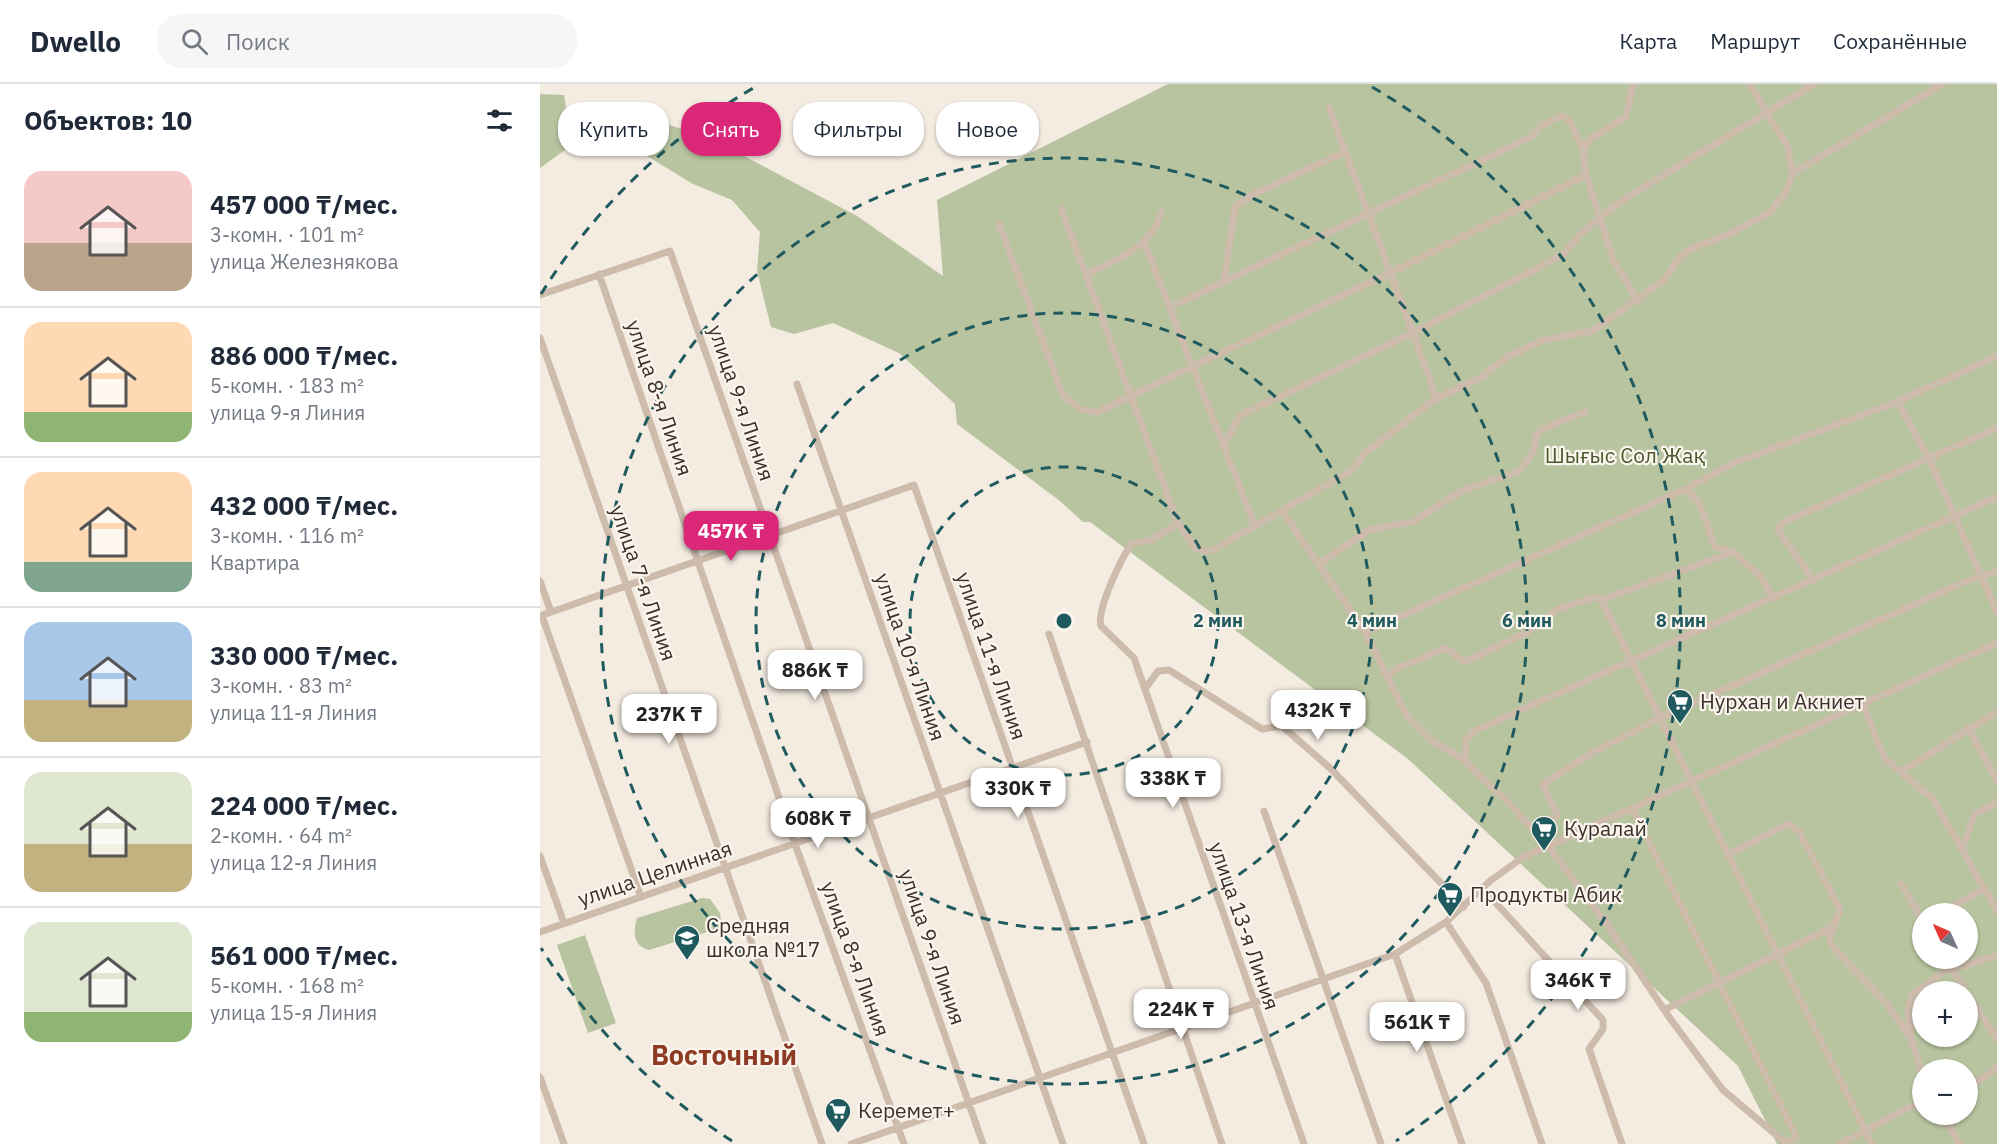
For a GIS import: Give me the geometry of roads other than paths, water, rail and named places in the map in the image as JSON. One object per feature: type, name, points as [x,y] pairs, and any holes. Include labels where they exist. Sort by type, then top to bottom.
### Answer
[{"type":"street","points":[[1582,150],[1591,138],[1626,117],[1633,84]]},
{"type":"street","points":[[1061,208],[1178,523],[1190,544],[1202,552],[1211,551],[1283,512],[1351,471],[1364,454],[1435,399],[1480,378],[1507,357],[1544,340],[1592,331],[1638,301],[1663,281],[1680,257],[1693,248],[1734,232],[1770,212],[1784,195],[1793,173],[1787,144],[1749,84]]},
{"type":"street","points":[[1223,446],[1241,415],[1413,333],[1564,254],[1580,234],[1618,203],[1814,84]]},
{"type":"street","points":[[1793,173],[1942,84]]},
{"type":"street","points":[[1329,108],[1432,385],[1435,399]]},
{"type":"street","points":[[1170,307],[1531,137],[1542,125],[1561,116],[1569,120],[1582,150],[1586,175],[1614,262],[1638,301]]},
{"type":"street","points":[[1224,281],[1235,207],[1254,194],[1345,152]]},
{"type":"street","points":[[999,224],[1063,395],[1082,410],[1097,412],[1390,273],[1586,175]]},
{"type":"street","points":[[1087,274],[1123,257],[1144,242],[1158,223],[1161,212]]},
{"type":"street","points":[[1144,242],[1255,526]]},
{"type":"street","name":"улица 9-я Линия","points":[[599,274],[670,251],[983,1144]]},
{"type":"street","points":[[540,295],[599,274]]},
{"type":"street","name":"улица 8-я Линия","points":[[599,274],[795,844],[904,1144]]},
{"type":"street","name":"улица 7-я Линия","points":[[540,338],[822,1144]]},
{"type":"street","points":[[1365,632],[1688,488],[1734,463],[1897,402],[1997,356]]},
{"type":"street","name":"улица 10-я Линия","points":[[797,384],[1063,1144]]},
{"type":"street","points":[[1897,402],[1929,458],[1997,612]]},
{"type":"street","points":[[1319,564],[1369,530],[1412,522],[1464,490],[1519,471],[1534,451],[1536,436],[1542,429],[1585,412]]},
{"type":"street","points":[[1813,580],[1779,530],[1782,523],[1997,428]]},
{"type":"street","name":"улица 11-я Линия","points":[[842,510],[914,485],[1144,1144]]},
{"type":"street","points":[[1688,488],[1690,494],[1699,502],[1715,547],[1733,552],[1760,576],[1773,598]]},
{"type":"street","points":[[1465,761],[1466,740],[1474,730],[1997,497]]},
{"type":"street","points":[[641,897],[541,616],[842,510]]},
{"type":"street","points":[[1283,512],[1365,632],[1406,715],[1430,739],[1465,761],[1548,846],[1604,920],[1723,1090],[1787,1144],[1796,1136],[1632,808]]},
{"type":"street","name":"улица 13-я Линия","points":[[1178,523],[1158,537],[1132,543],[1101,607],[1099,619],[1101,626],[1132,654],[1304,1144]]},
{"type":"street","points":[[1601,600],[1733,552]]},
{"type":"street","points":[[1535,832],[1557,815],[1543,784],[1595,751],[1660,718],[1997,571]]},
{"type":"street","points":[[540,581],[551,612]]},
{"type":"street","points":[[1387,676],[1398,668],[1446,648],[1465,662],[1526,633],[1557,610],[1595,597],[1601,600],[1872,1144]]},
{"type":"street","points":[[1049,634],[1222,1144]]},
{"type":"street","points":[[851,1144],[1395,954],[1446,922],[1484,890],[1491,881],[1522,858],[1997,643]]},
{"type":"street","points":[[1145,689],[1158,671],[1169,670],[1262,729],[1282,726],[1330,768],[1464,907]]},
{"type":"street","points":[[1862,704],[1884,759],[1891,766],[1902,771],[1933,799],[1997,910]]},
{"type":"street","points":[[1902,771],[1997,712]]},
{"type":"street","points":[[1968,728],[1997,781]]},
{"type":"street","name":"улица Целинная","points":[[540,932],[1087,742]]},
{"type":"street","points":[[1962,848],[1975,814],[1997,802]]},
{"type":"street","points":[[1264,811],[1381,1144]]},
{"type":"street","points":[[1728,855],[1787,824],[1799,831],[1840,910],[1830,938],[1832,946],[1886,1003],[1911,1039]]},
{"type":"street","points":[[540,856],[564,924]]},
{"type":"street","points":[[1901,884],[1912,903]]},
{"type":"street","points":[[1958,903],[1984,888]]},
{"type":"street","points":[[1484,890],[1603,1020],[1603,1029],[1589,1049],[1622,1144]]},
{"type":"street","points":[[1446,922],[1486,983],[1542,1144]]},
{"type":"street","points":[[1665,1010],[1827,930],[1834,923]]},
{"type":"street","points":[[1395,954],[1462,1144]]},
{"type":"street","points":[[1978,962],[1997,956]]},
{"type":"street","points":[[1917,1059],[1911,1039],[1908,1009],[1913,994],[1947,969]]},
{"type":"street","points":[[1978,1010],[1997,1039]]},
{"type":"street","points":[[1978,1081],[1997,1067]]},
{"type":"street","points":[[540,1077],[564,1144]]},
{"type":"street","points":[[1840,1144],[1912,1106]]},
{"type":"street","points":[[1948,1125],[1959,1144]]},
{"type":"place","name":"Нурхан и Акниет","points":[[1680,725]]},
{"type":"place","name":"Куралай","points":[[1544,852]]},
{"type":"place","name":"Продукты Абик","points":[[1450,918]]},
{"type":"place","name":"Средняя школа №17","points":[[687,961]]},
{"type":"place","name":"Керемет+","points":[[838,1134]]},
{"type":"district","name":"Восточный","points":[[724,1056]]},
{"type":"park label","name":"Шығыс Сол Жақ","points":[[1625,456]]}]
